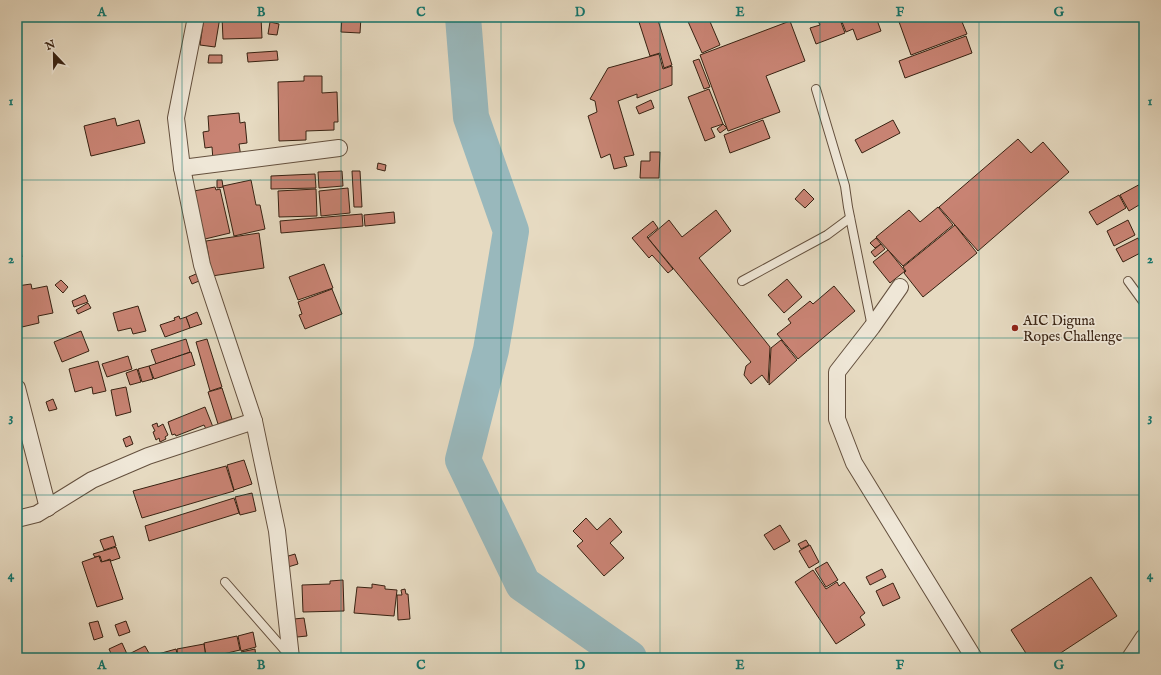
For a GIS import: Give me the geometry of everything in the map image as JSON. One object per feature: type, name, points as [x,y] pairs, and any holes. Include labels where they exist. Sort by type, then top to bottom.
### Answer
[{"type":"street","points":[[196,17],[176,118],[182,168],[202,265],[254,421],[277,531],[291,658]]},
{"type":"street","points":[[182,168],[339,148]]},
{"type":"street","points":[[900,287],[872,327],[836,372],[837,420],[854,463],[974,658]]},
{"type":"street","points":[[17,388],[48,508]]},
{"type":"street","points":[[17,519],[37,514],[92,480],[141,459],[254,421]]},
{"type":"street","points":[[1130,658],[1144,637]]},
{"type":"lane","points":[[816,88],[845,186],[872,327]]},
{"type":"lane","points":[[742,281],[827,236],[850,218]]},
{"type":"lane","points":[[1128,281],[1144,303]]},
{"type":"lane","points":[[225,582],[291,658]]},
{"type":"building","points":[[204,17],[220,17],[215,47],[200,45]]},
{"type":"building","points":[[222,17],[261,17],[262,38],[223,39]]},
{"type":"building","points":[[342,17],[361,17],[360,33],[341,32]]},
{"type":"building","points":[[657,17],[672,65],[664,68],[660,53],[650,56],[639,22]]},
{"type":"building","points":[[686,17],[708,17],[720,45],[702,53]]},
{"type":"building","points":[[828,17],[839,17],[845,33],[816,44],[810,28],[820,25],[818,21]]},
{"type":"building","points":[[840,17],[885,17],[877,20],[881,31],[857,40],[853,29],[846,32]]},
{"type":"building","points":[[904,17],[960,17],[967,34],[911,55],[898,19]]},
{"type":"building","points":[[790,21],[805,61],[766,76],[780,112],[728,131],[700,55]]},
{"type":"building","points":[[270,22],[279,24],[277,35],[268,34]]},
{"type":"building","points":[[966,36],[972,53],[905,78],[899,61]]},
{"type":"building","points":[[277,51],[278,60],[248,62],[247,53]]},
{"type":"building","points":[[659,54],[663,69],[672,66],[672,85],[637,98],[637,94],[618,101],[634,155],[624,157],[627,166],[614,169],[610,154],[601,158],[588,116],[597,112],[595,101],[590,99],[608,68]]},
{"type":"building","points":[[209,55],[222,55],[222,63],[208,63]]},
{"type":"building","points":[[699,59],[710,87],[704,89],[693,61]]},
{"type":"building","points":[[304,76],[322,76],[322,93],[337,92],[338,122],[334,122],[334,130],[306,131],[306,140],[279,141],[278,82],[304,81]]},
{"type":"building","points":[[709,89],[723,124],[711,128],[715,137],[705,141],[688,97]]},
{"type":"building","points":[[651,100],[654,108],[639,114],[636,107]]},
{"type":"building","points":[[239,113],[240,123],[245,122],[247,143],[239,144],[241,157],[213,160],[212,147],[205,148],[203,132],[209,131],[208,116]]},
{"type":"building","points":[[115,118],[117,126],[139,120],[145,143],[91,156],[84,126]]},
{"type":"building","points":[[763,120],[770,138],[730,153],[724,135]]},
{"type":"building","points":[[893,120],[900,133],[862,153],[855,140]]},
{"type":"building","points":[[723,124],[727,128],[720,133],[717,129]]},
{"type":"building","points":[[1018,139],[1031,153],[1043,142],[1069,172],[978,251],[939,207]]},
{"type":"building","points":[[650,152],[660,152],[659,178],[640,178],[641,161],[650,161]]},
{"type":"building","points":[[378,163],[386,165],[385,171],[377,169]]},
{"type":"building","points":[[342,171],[343,186],[319,188],[318,172]]},
{"type":"building","points":[[352,171],[360,171],[362,207],[354,207]]},
{"type":"building","points":[[315,174],[316,188],[271,189],[271,176]]},
{"type":"building","points":[[217,180],[222,180],[223,187],[217,188]]},
{"type":"building","points":[[251,180],[256,205],[260,205],[265,229],[234,236],[223,186]]},
{"type":"building","points":[[1144,182],[1144,202],[1129,211],[1120,195]]},
{"type":"building","points":[[215,187],[216,190],[220,189],[230,233],[205,239],[194,191]]},
{"type":"building","points":[[348,188],[350,213],[321,216],[319,191]]},
{"type":"building","points":[[316,189],[317,216],[279,217],[278,191]]},
{"type":"building","points":[[804,189],[814,199],[805,208],[795,199]]},
{"type":"building","points":[[1119,195],[1126,208],[1097,225],[1089,212]]},
{"type":"building","points":[[938,207],[953,225],[903,266],[876,237],[909,210],[920,222]]},
{"type":"building","points":[[716,210],[731,231],[699,258],[770,347],[768,383],[762,375],[751,384],[744,375],[746,366],[751,362],[648,238],[669,220],[682,237]]},
{"type":"building","points":[[394,212],[395,223],[365,226],[364,215]]},
{"type":"building","points":[[362,214],[363,226],[281,233],[280,221]]},
{"type":"building","points":[[1128,220],[1135,235],[1114,246],[1107,231]]},
{"type":"building","points":[[653,221],[658,228],[647,237],[673,269],[668,273],[652,255],[649,258],[632,238]]},
{"type":"building","points":[[955,225],[977,253],[923,297],[904,273],[906,271],[903,267]]},
{"type":"building","points":[[259,233],[264,268],[212,276],[206,241]]},
{"type":"building","points":[[876,238],[881,244],[875,248],[870,243]]},
{"type":"building","points":[[1138,238],[1144,251],[1123,262],[1116,249]]},
{"type":"building","points":[[17,239],[19,239],[22,257],[17,258]]},
{"type":"building","points":[[881,244],[885,249],[875,257],[871,252]]},
{"type":"building","points":[[888,250],[905,271],[890,283],[873,262]]},
{"type":"building","points":[[324,264],[333,288],[298,300],[289,277]]},
{"type":"building","points":[[196,274],[199,281],[192,284],[189,277]]},
{"type":"building","points":[[787,279],[802,297],[784,313],[768,295]]},
{"type":"building","points":[[61,280],[68,287],[63,293],[55,285]]},
{"type":"building","points":[[31,284],[32,289],[47,286],[53,313],[38,316],[39,323],[22,327],[17,303],[17,286]]},
{"type":"building","points":[[834,286],[855,311],[798,359],[777,334],[791,323],[788,319],[810,301],[813,304]]},
{"type":"building","points":[[332,289],[342,314],[305,329],[299,315],[302,314],[298,302]]},
{"type":"building","points":[[85,295],[88,302],[74,307],[72,301]]},
{"type":"building","points":[[88,303],[91,308],[78,314],[76,310]]},
{"type":"building","points":[[138,306],[146,331],[133,334],[131,328],[118,331],[113,313]]},
{"type":"building","points":[[197,312],[202,324],[190,328],[186,317]]},
{"type":"building","points":[[179,316],[180,319],[186,317],[190,328],[165,337],[160,325],[175,320],[174,318]]},
{"type":"building","points":[[81,331],[89,351],[62,362],[54,342]]},
{"type":"building","points":[[186,339],[190,352],[156,364],[151,350]]},
{"type":"building","points":[[207,339],[222,387],[210,391],[196,342]]},
{"type":"building","points":[[781,340],[797,360],[769,385],[771,348]]},
{"type":"building","points":[[191,352],[195,365],[154,379],[149,366]]},
{"type":"building","points":[[128,356],[132,369],[107,377],[102,364]]},
{"type":"building","points":[[98,361],[106,391],[93,394],[92,387],[75,392],[69,369]]},
{"type":"building","points":[[149,366],[153,379],[142,382],[138,369]]},
{"type":"building","points":[[137,369],[141,382],[130,385],[126,373]]},
{"type":"building","points":[[126,387],[131,412],[116,416],[111,390]]},
{"type":"building","points":[[222,388],[232,419],[218,424],[208,392]]},
{"type":"building","points":[[53,399],[57,409],[49,411],[46,402]]},
{"type":"building","points":[[205,407],[213,427],[206,429],[204,425],[176,436],[175,434],[172,435],[168,422]]},
{"type":"building","points":[[157,423],[158,427],[163,424],[168,435],[165,437],[166,439],[160,442],[159,438],[156,440],[153,432],[155,431],[152,425]]},
{"type":"building","points":[[130,436],[133,444],[126,447],[123,439]]},
{"type":"building","points":[[244,460],[252,484],[234,490],[227,465]]},
{"type":"building","points":[[226,466],[234,491],[142,518],[133,491]]},
{"type":"building","points":[[252,493],[256,511],[240,515],[235,497]]},
{"type":"building","points":[[234,498],[239,513],[149,541],[145,526]]},
{"type":"building","points":[[586,518],[597,530],[610,518],[622,532],[610,543],[624,558],[604,576],[577,546],[583,541],[573,531]]},
{"type":"building","points":[[780,525],[790,541],[774,550],[764,535]]},
{"type":"building","points":[[113,536],[116,546],[104,550],[100,540]]},
{"type":"building","points":[[806,540],[809,545],[801,549],[798,544]]},
{"type":"building","points":[[810,545],[819,562],[809,568],[799,551]]},
{"type":"building","points":[[116,547],[120,558],[111,561],[110,559],[102,562],[100,556],[95,557],[93,554]]},
{"type":"building","points":[[295,554],[298,564],[288,567],[285,557]]},
{"type":"building","points":[[99,556],[101,562],[110,560],[123,599],[97,607],[82,562]]},
{"type":"building","points":[[827,562],[838,580],[826,587],[815,569]]},
{"type":"building","points":[[882,569],[886,577],[870,585],[866,577]]},
{"type":"building","points":[[813,570],[826,589],[837,582],[839,586],[844,582],[865,613],[860,617],[865,625],[836,644],[795,582]]},
{"type":"building","points":[[1091,577],[1117,616],[1053,658],[1029,658],[1011,630]]},
{"type":"building","points":[[343,580],[344,611],[303,612],[302,585],[330,584],[330,581]]},
{"type":"building","points":[[893,583],[900,598],[883,606],[876,591]]},
{"type":"building","points":[[372,584],[385,586],[385,589],[397,590],[394,616],[354,613],[357,587],[372,588]]},
{"type":"building","points":[[405,589],[406,594],[408,594],[410,619],[398,620],[397,595],[402,595],[401,590]]},
{"type":"building","points":[[304,618],[307,636],[297,637],[294,619]]},
{"type":"building","points":[[98,621],[103,637],[94,640],[89,623]]},
{"type":"building","points":[[126,621],[130,632],[119,636],[115,625]]},
{"type":"building","points":[[253,632],[256,647],[241,651],[238,636]]},
{"type":"building","points":[[237,636],[240,650],[206,658],[204,643]]},
{"type":"building","points":[[122,643],[127,654],[118,658],[113,658],[109,649]]},
{"type":"building","points":[[204,644],[206,658],[178,658],[177,649]]},
{"type":"building","points":[[145,646],[150,655],[145,658],[121,658]]},
{"type":"building","points":[[176,649],[178,658],[152,658],[151,656]]},
{"type":"building","points":[[255,649],[256,658],[242,658],[241,652]]},
{"type":"waterway","points":[[463,17],[471,117],[511,231],[491,350],[463,460],[523,584],[629,658]]},
{"type":"place","name":"AIC Diguna Ropes Challenge","points":[[1015,328]]}]
